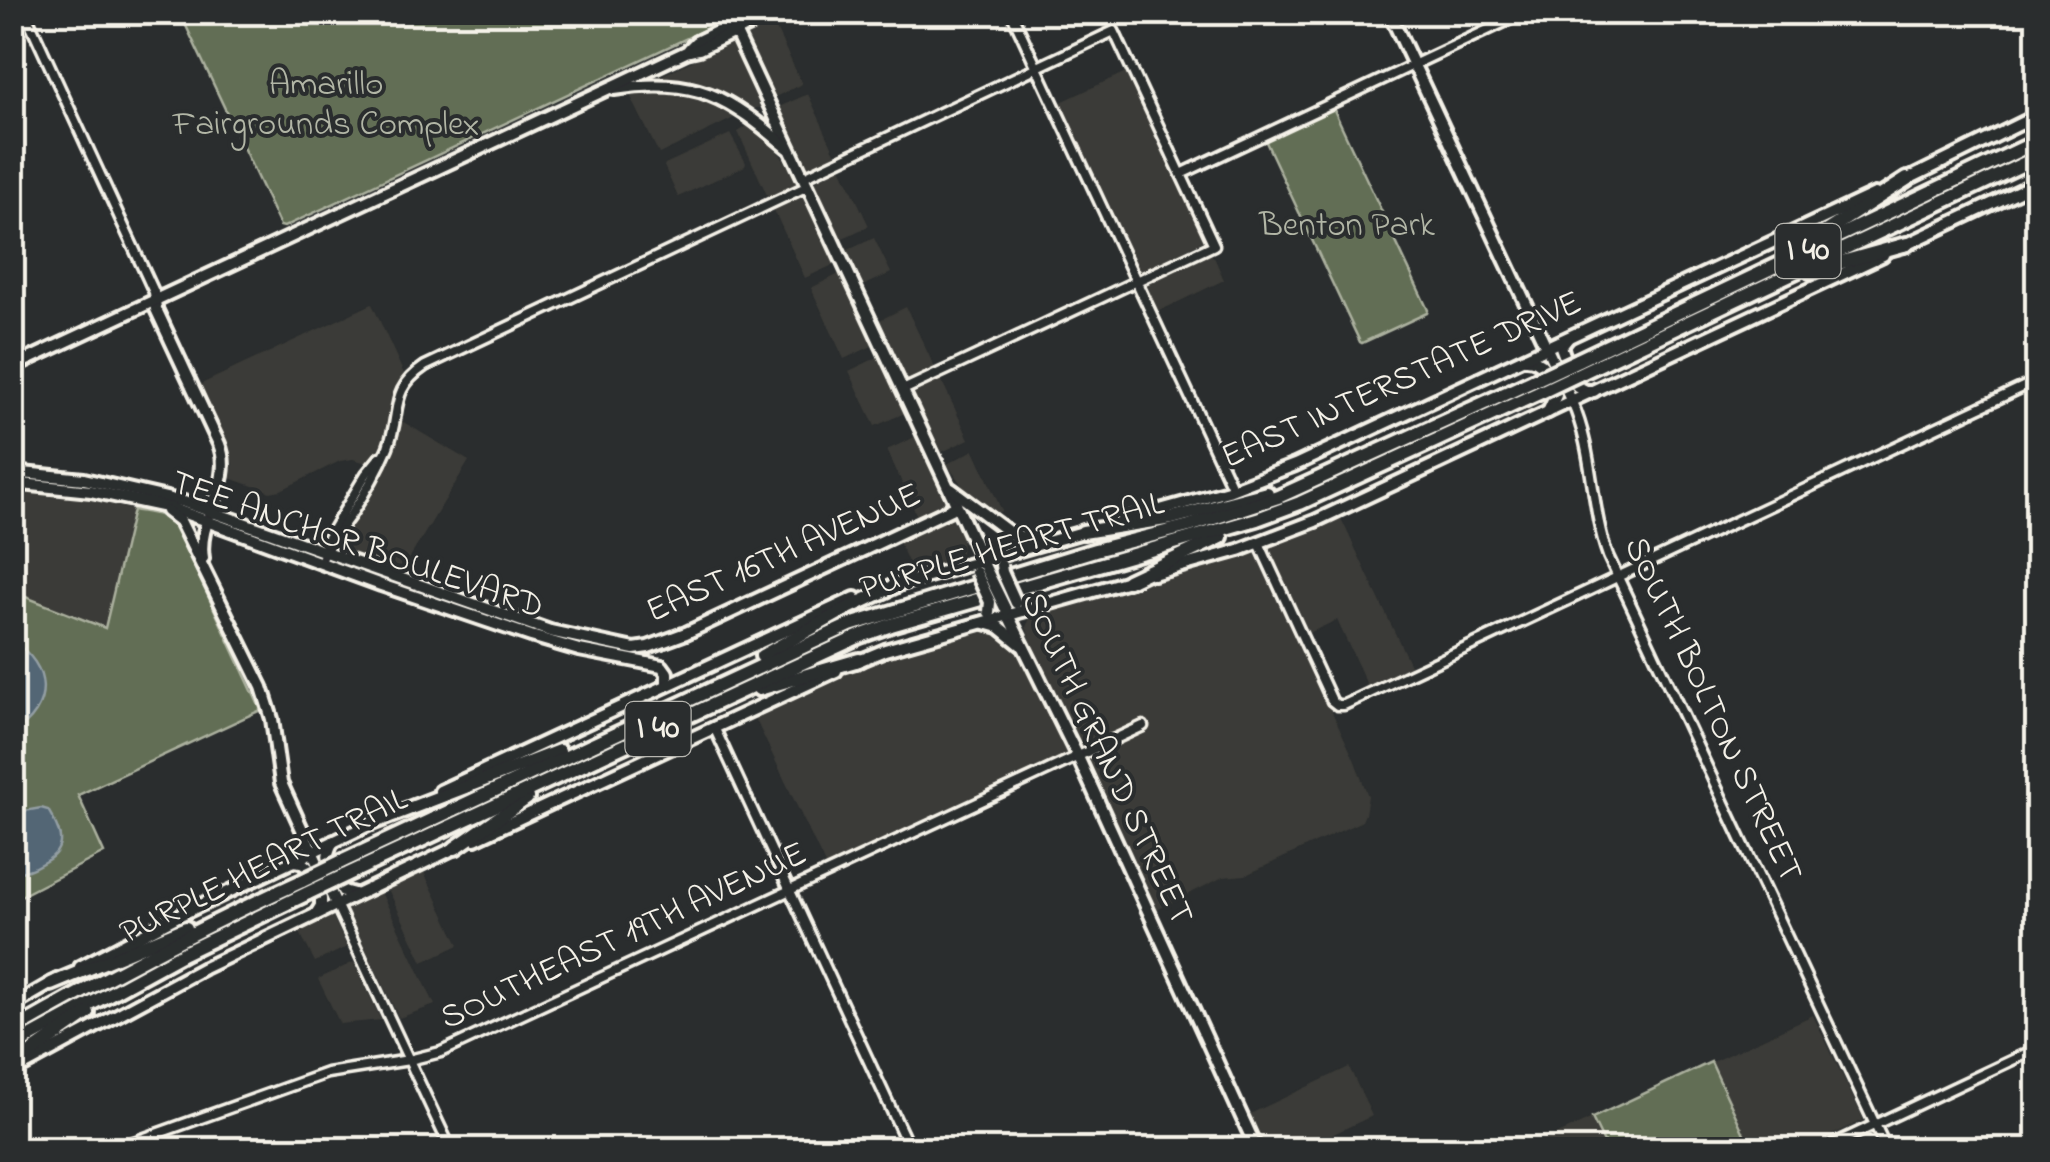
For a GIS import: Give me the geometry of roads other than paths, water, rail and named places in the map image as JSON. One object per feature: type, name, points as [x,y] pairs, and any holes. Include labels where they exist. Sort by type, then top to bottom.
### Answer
[{"type":"highway","name":"PURPLE HEART TRAIL","points":[[344,868],[567,772],[826,650],[891,625],[1273,513],[1317,496],[2038,141]]},
{"type":"highway","name":"PURPLE HEART TRAIL","points":[[1774,274],[2038,157]]},
{"type":"highway","points":[[1774,274],[1906,180]]},
{"type":"highway","points":[[1774,274],[1907,244]]},
{"type":"highway","name":"PURPLE HEART TRAIL","points":[[12,1047],[305,887],[614,734],[850,625],[1094,550],[1238,512],[1538,386]]},
{"type":"highway","points":[[1083,532],[1172,518],[1336,471]]},
{"type":"highway","points":[[1128,580],[1273,513]]},
{"type":"highway","points":[[689,700],[822,622],[898,585]]},
{"type":"highway","points":[[709,706],[859,660]]},
{"type":"highway","points":[[372,823],[582,742],[614,734]]},
{"type":"highway","points":[[455,848],[567,772]]},
{"type":"highway","name":"PURPLE HEART TRAIL","points":[[12,1032],[109,976],[227,916],[305,887]]},
{"type":"highway","points":[[51,984],[208,919],[227,916]]},
{"type":"highway","points":[[12,1069],[86,1014],[184,954]]},
{"type":"main road","points":[[708,36],[719,26],[725,12]]},
{"type":"main road","name":"SOUTH GRAND STREET","points":[[725,12],[948,486],[971,538],[977,567],[1014,610],[1022,643],[1256,1150]]},
{"type":"main road","points":[[12,367],[699,49],[758,12]]},
{"type":"main road","points":[[686,52],[708,36],[776,12]]},
{"type":"main road","name":"SOUTH BOLTON STREET","points":[[1390,12],[1572,402]]},
{"type":"main road","points":[[647,70],[652,81],[730,103],[792,152]]},
{"type":"main road","points":[[603,91],[663,85]]},
{"type":"main road","name":"EAST INTERSTATE DRIVE","points":[[12,1006],[176,916],[836,606],[877,590],[950,570],[977,567],[1010,553],[1234,489],[1294,465],[2038,115]]},
{"type":"main road","points":[[12,1069],[315,914],[859,660],[1014,610],[1040,606],[1259,543],[1315,521],[2038,182]]},
{"type":"main road","points":[[155,300],[223,453],[224,470],[202,537],[206,569]]},
{"type":"main road","points":[[1569,338],[1561,348],[1576,386],[1594,392]]},
{"type":"main road","points":[[1523,359],[1542,363],[1556,396],[1547,413]]},
{"type":"main road","name":"TEE ANCHOR BOULEVARD","points":[[12,472],[118,485],[323,556],[531,636],[579,650],[633,654],[666,669],[667,684]]},
{"type":"main road","name":"TEE ANCHOR BOULEVARD","points":[[12,482],[91,491],[210,516]]},
{"type":"main road","points":[[948,486],[1010,533],[1044,544]]},
{"type":"main road","points":[[156,505],[180,520],[262,688],[272,719],[281,783],[336,904]]},
{"type":"main road","name":"EAST 16TH AVENUE","points":[[633,654],[957,506]]},
{"type":"main road","points":[[950,570],[962,562],[971,538]]},
{"type":"main road","points":[[1010,553],[1001,565],[1014,610]]},
{"type":"main road","points":[[977,567],[990,602],[984,619]]},
{"type":"main road","points":[[984,619],[1022,643],[1027,616],[1040,606]]},
{"type":"main road","points":[[335,840],[327,852],[328,859],[343,892],[358,894]]},
{"type":"main road","points":[[292,860],[308,868],[322,906],[315,914]]},
{"type":"street","points":[[25,12],[155,300]]},
{"type":"street","points":[[1010,12],[1234,489]]},
{"type":"street","points":[[1181,174],[1526,12]]},
{"type":"street","points":[[323,556],[334,527],[386,450],[398,396],[408,380],[426,366],[1114,31],[1214,244],[903,390]]},
{"type":"street","points":[[1259,543],[1332,701],[1344,705],[2038,380]]},
{"type":"street","name":"SOUTH BOLTON STREET","points":[[1572,402],[1587,446],[1602,540],[1888,1150]]},
{"type":"street","name":"SOUTHEAST 19TH AVENUE","points":[[111,1150],[327,1073],[410,1060],[457,1045],[1143,726]]},
{"type":"street","points":[[714,728],[910,1150]]},
{"type":"street","points":[[336,904],[451,1150]]},
{"type":"street","points":[[1821,1150],[2038,1048]]},
{"type":"water","points":[[12,641],[35,662],[43,687],[36,712],[13,733]]},
{"type":"water","points":[[48,810],[55,823],[59,848],[40,864],[13,873],[13,813]]},
{"type":"park label","name":"Amarillo Fairgrounds Complex","points":[[326,105]]},
{"type":"park label","name":"Benton Park","points":[[1347,226]]}]
